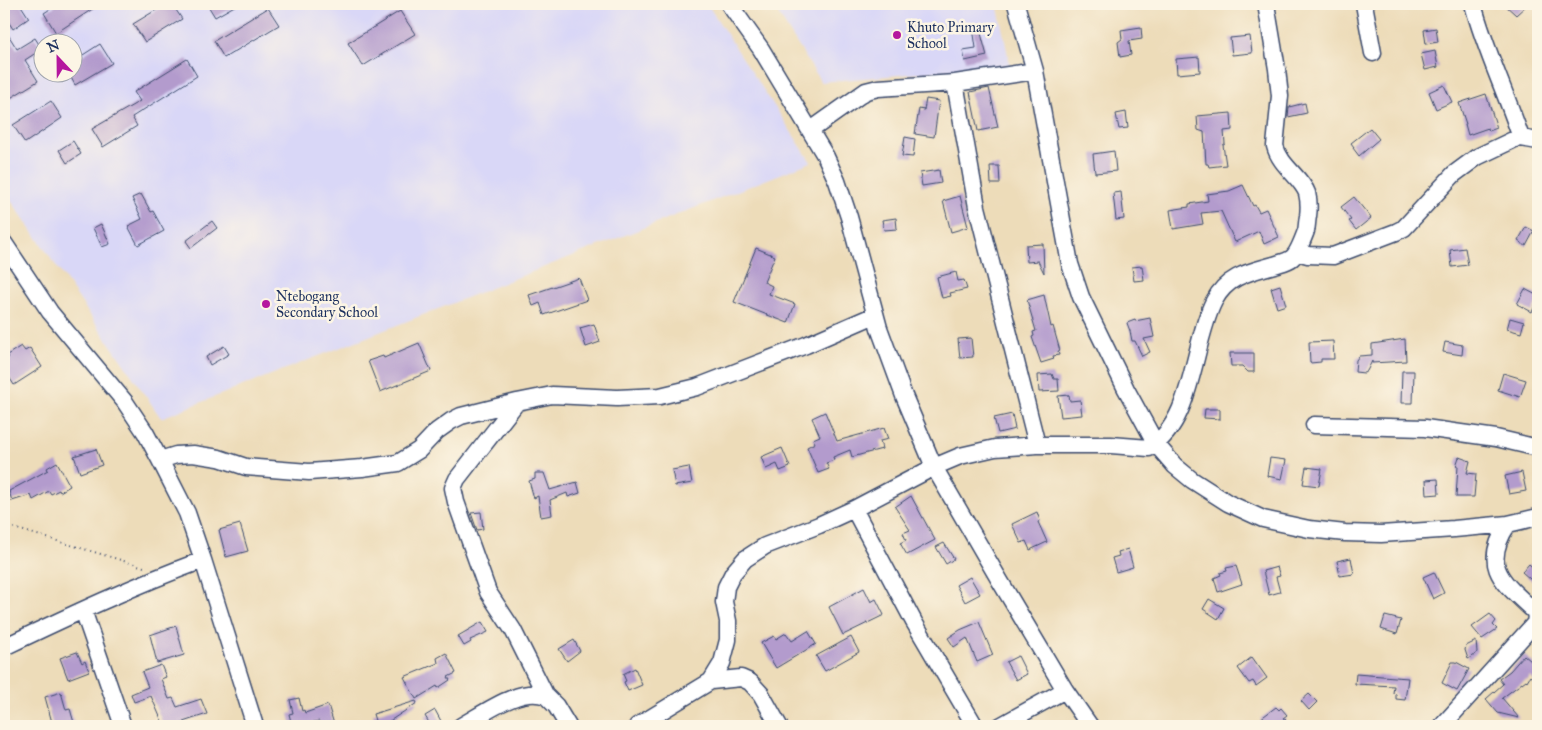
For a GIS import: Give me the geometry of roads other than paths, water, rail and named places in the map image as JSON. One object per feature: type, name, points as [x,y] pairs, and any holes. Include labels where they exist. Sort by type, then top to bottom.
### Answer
[{"type":"street","points":[[729,4],[761,49],[826,156],[849,217],[875,315],[904,396],[934,467],[1065,690],[1090,726]]},
{"type":"street","points":[[1016,4],[1035,71],[1070,264],[1076,285],[1126,389],[1156,444],[1175,466],[1192,480],[1228,503],[1263,519],[1309,529],[1381,534],[1508,524],[1538,517]]},
{"type":"street","points":[[711,681],[722,663],[728,640],[728,622],[724,602],[726,587],[733,574],[746,559],[765,546],[854,509],[934,467],[960,456],[995,448],[1037,445],[1110,445],[1150,448],[1173,425],[1185,399],[1204,330],[1214,302],[1222,289],[1241,274],[1291,259],[1297,252],[1306,231],[1308,198],[1306,190],[1285,165],[1275,146],[1280,96],[1266,4]]},
{"type":"street","points":[[1364,4],[1373,53]]},
{"type":"street","points":[[1473,4],[1487,51],[1514,115],[1521,138]]},
{"type":"street","points":[[811,130],[866,91],[878,88],[955,84],[1035,71]]},
{"type":"street","points":[[955,84],[977,207],[1037,445]]},
{"type":"street","points":[[1297,252],[1315,256],[1333,256],[1396,232],[1404,228],[1454,174],[1477,157],[1500,145],[1521,138],[1538,141]]},
{"type":"street","points":[[4,243],[50,312],[125,402],[145,432],[160,460],[186,513],[203,560],[255,726]]},
{"type":"street","points":[[160,460],[176,455],[193,454],[220,458],[246,467],[309,472],[398,463],[419,450],[437,431],[456,418],[552,394],[617,398],[660,396],[678,392],[697,387],[806,345],[875,315]]},
{"type":"street","points":[[516,402],[457,479],[453,488],[456,502],[488,592],[513,630],[546,696],[556,706],[568,726]]},
{"type":"street","points":[[1314,425],[1425,428],[1496,438],[1538,448]]},
{"type":"street","points":[[854,509],[914,622],[975,726]]},
{"type":"street","points":[[1442,726],[1535,623],[1536,616],[1534,611],[1506,586],[1496,566],[1495,558],[1500,537],[1508,524]]},
{"type":"street","points":[[4,647],[83,610],[203,560]]},
{"type":"street","points":[[83,610],[123,726]]},
{"type":"street","points":[[637,726],[711,681],[741,678],[750,682],[761,694],[779,726]]},
{"type":"street","points":[[1000,726],[1065,690]]},
{"type":"street","points":[[462,726],[518,695],[538,692],[546,696]]},
{"type":"place","name":"Khuto Primary School","points":[[897,35]]},
{"type":"place","name":"Ntebogang Secondary School","points":[[266,304]]}]
